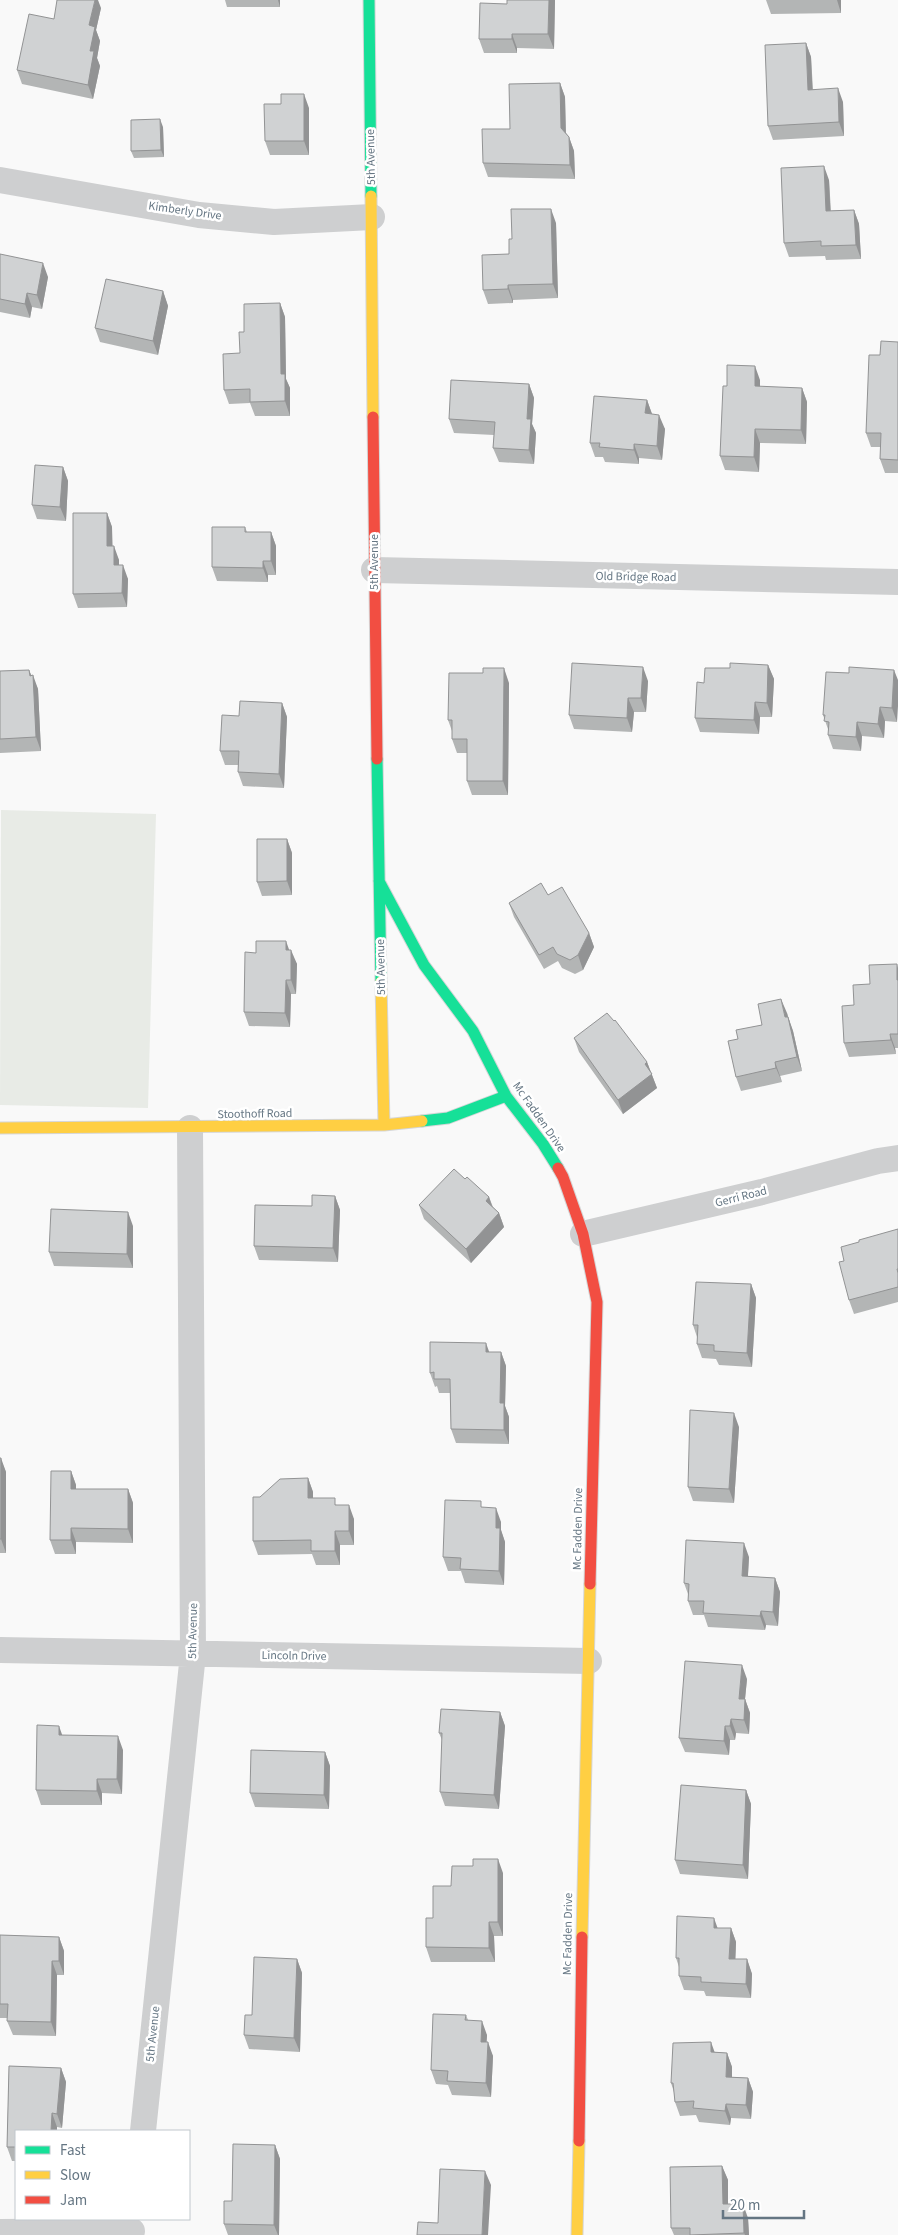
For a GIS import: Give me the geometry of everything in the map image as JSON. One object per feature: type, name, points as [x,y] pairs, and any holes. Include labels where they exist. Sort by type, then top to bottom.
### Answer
[{"type":"street","name":"5th Avenue","points":[[369,0],[374,570],[384,1125]]},
{"type":"street","name":"Kimberly Drive","points":[[0,180],[200,215],[274,222],[372,217]]},
{"type":"street","name":"Old Bridge Road","points":[[374,570],[898,582]]},
{"type":"street","name":"Mc Fadden Drive","points":[[379,881],[424,965],[473,1031],[506,1096],[543,1144],[563,1177],[583,1234],[597,1302],[577,2235]]},
{"type":"street","name":"Stoothoff Road","points":[[0,1128],[384,1125],[448,1118],[506,1096]]},
{"type":"street","name":"5th Avenue","points":[[143,2130],[193,1654],[190,1128]]},
{"type":"street","name":"Gerri Road","points":[[583,1234],[762,1192],[878,1161],[898,1158]]},
{"type":"street","name":"Lincoln Drive","points":[[0,1650],[588,1661]]},
{"type":"street","points":[[0,2232],[132,2228]]},
{"type":"shaded area","points":[[1,810],[156,814],[148,1108],[0,1105]]},
{"type":"building","points":[[57,0],[95,0],[89,25],[95,27],[90,51],[94,51],[88,85],[17,70],[29,14],[54,19]]},
{"type":"building","points":[[507,0],[549,0],[548,34],[512,34],[512,39],[479,39],[480,3],[507,4]]},
{"type":"building","points":[[806,43],[808,90],[838,88],[839,122],[768,126],[765,45]]},
{"type":"building","points":[[560,83],[561,128],[569,137],[570,165],[483,163],[482,129],[510,129],[509,84]]},
{"type":"building","points":[[281,94],[304,94],[304,141],[265,141],[264,104],[281,104]]},
{"type":"building","points":[[160,119],[161,150],[131,151],[131,120]]},
{"type":"building","points":[[824,166],[826,211],[854,210],[856,245],[821,246],[821,241],[784,243],[781,168]]},
{"type":"building","points":[[511,209],[551,209],[553,284],[508,285],[508,289],[483,290],[482,255],[509,254],[509,239],[512,239]]},
{"type":"building","points":[[0,254],[43,263],[37,295],[27,293],[25,304],[0,299]]},
{"type":"building","points":[[106,279],[163,291],[153,341],[95,328]]},
{"type":"building","points":[[280,303],[281,374],[285,374],[285,401],[250,402],[250,389],[224,390],[223,354],[240,353],[239,332],[244,332],[244,304]]},
{"type":"building","points":[[881,341],[898,342],[898,460],[880,459],[881,433],[866,433],[869,355],[880,355]]},
{"type":"building","points":[[727,365],[755,366],[755,386],[802,388],[801,430],[755,429],[754,457],[720,456],[723,386],[727,386]]},
{"type":"building","points":[[451,380],[529,384],[527,419],[531,419],[529,450],[493,448],[495,422],[449,419]]},
{"type":"building","points":[[594,396],[647,400],[645,413],[659,415],[657,446],[634,444],[634,450],[599,447],[600,443],[590,443]]},
{"type":"building","points":[[35,465],[63,467],[60,507],[32,505]]},
{"type":"building","points":[[73,513],[107,513],[107,546],[114,546],[114,565],[123,565],[122,593],[73,594]]},
{"type":"building","points":[[212,527],[245,527],[245,532],[271,532],[271,561],[263,561],[263,568],[212,567]]},
{"type":"building","points":[[572,663],[643,667],[641,698],[628,698],[627,718],[569,715]]},
{"type":"building","points":[[730,663],[768,665],[767,703],[755,702],[754,720],[695,718],[697,682],[704,683],[705,668],[730,668]]},
{"type":"building","points":[[849,667],[894,670],[892,708],[880,707],[878,724],[857,722],[856,737],[828,735],[829,722],[824,721],[825,715],[823,715],[826,672],[849,673]]},
{"type":"building","points":[[483,668],[504,668],[503,781],[467,781],[467,739],[452,739],[452,720],[448,720],[449,673],[483,673]]},
{"type":"building","points":[[29,670],[30,676],[33,675],[36,737],[0,739],[0,671]]},
{"type":"building","points":[[240,701],[282,703],[279,774],[238,772],[239,751],[220,751],[222,715],[239,716]]},
{"type":"building","points":[[257,839],[287,839],[287,881],[257,882]]},
{"type":"building","points":[[541,883],[548,895],[562,887],[589,933],[578,955],[570,960],[557,954],[553,947],[539,955],[509,903]]},
{"type":"building","points":[[256,941],[286,941],[286,950],[291,950],[291,980],[286,980],[285,1013],[244,1012],[245,952],[256,953]]},
{"type":"building","points":[[897,964],[898,1034],[890,1034],[891,1040],[844,1043],[842,1006],[854,1005],[853,985],[870,984],[869,965]]},
{"type":"building","points":[[781,999],[785,1017],[788,1017],[797,1057],[775,1062],[776,1068],[736,1077],[728,1041],[738,1039],[736,1030],[762,1025],[758,1004]]},
{"type":"building","points":[[607,1013],[615,1020],[647,1062],[645,1064],[652,1074],[618,1100],[574,1038]]},
{"type":"building","points":[[454,1169],[465,1179],[467,1177],[489,1197],[486,1201],[499,1213],[466,1249],[419,1205]]},
{"type":"building","points":[[312,1195],[335,1196],[333,1248],[254,1246],[255,1205],[312,1206]]},
{"type":"building","points":[[51,1209],[128,1212],[127,1254],[49,1252]]},
{"type":"building","points":[[898,1229],[898,1287],[849,1300],[839,1262],[844,1261],[841,1247]]},
{"type":"building","points":[[696,1282],[751,1284],[747,1353],[714,1351],[714,1345],[697,1344],[698,1325],[693,1325]]},
{"type":"building","points":[[430,1342],[486,1343],[486,1352],[501,1352],[500,1403],[504,1403],[504,1430],[451,1429],[450,1379],[434,1379],[434,1372],[430,1373]]},
{"type":"building","points":[[690,1410],[734,1413],[729,1489],[688,1487]]},
{"type":"building","points":[[1,1458],[1,1539],[0,1539]]},
{"type":"building","points":[[51,1471],[71,1471],[71,1489],[128,1489],[128,1529],[71,1528],[71,1540],[50,1540]]},
{"type":"building","points":[[308,1478],[308,1498],[335,1498],[335,1505],[349,1505],[349,1531],[335,1531],[335,1551],[311,1551],[311,1540],[253,1541],[253,1497],[260,1497],[280,1479]]},
{"type":"building","points":[[445,1500],[481,1501],[481,1507],[496,1508],[496,1528],[500,1528],[499,1571],[460,1569],[461,1558],[443,1557]]},
{"type":"building","points":[[686,1540],[744,1543],[742,1576],[775,1578],[773,1612],[761,1611],[760,1616],[703,1613],[704,1601],[688,1601],[689,1584],[684,1583]]},
{"type":"building","points":[[685,1661],[742,1665],[739,1699],[745,1699],[744,1720],[731,1719],[730,1726],[725,1726],[724,1741],[679,1738]]},
{"type":"building","points":[[441,1709],[500,1712],[494,1795],[440,1792],[442,1733],[439,1733]]},
{"type":"building","points":[[37,1725],[59,1726],[59,1735],[118,1736],[117,1779],[97,1779],[97,1791],[36,1790]]},
{"type":"building","points":[[251,1750],[325,1752],[324,1795],[250,1793]]},
{"type":"building","points":[[681,1785],[746,1790],[743,1865],[675,1860]]},
{"type":"building","points":[[473,1859],[498,1859],[498,1922],[489,1922],[489,1948],[426,1947],[426,1918],[433,1918],[433,1886],[451,1886],[452,1866],[473,1866]]},
{"type":"building","points":[[677,1916],[714,1918],[714,1928],[731,1928],[729,1959],[747,1959],[746,1984],[701,1982],[701,1977],[679,1976],[679,1958],[676,1958]]},
{"type":"building","points":[[0,1935],[59,1937],[59,1961],[52,1961],[51,2022],[7,2021],[8,2004],[0,2004]]},
{"type":"building","points":[[254,1957],[297,1959],[294,2038],[244,2035],[245,2015],[252,2015]]},
{"type":"building","points":[[433,2014],[466,2015],[465,2020],[482,2021],[481,2042],[488,2042],[486,2083],[447,2081],[448,2071],[431,2070]]},
{"type":"building","points":[[711,2042],[711,2052],[727,2053],[726,2077],[748,2078],[746,2105],[726,2104],[725,2111],[693,2108],[694,2101],[675,2102],[673,2083],[671,2083],[673,2043]]},
{"type":"building","points":[[9,2066],[61,2068],[57,2114],[52,2113],[51,2130],[15,2130],[15,2147],[7,2147]]},
{"type":"building","points":[[233,2144],[275,2145],[274,2225],[224,2224],[224,2201],[232,2201]]},
{"type":"building","points":[[722,2166],[723,2204],[743,2204],[744,2233],[690,2235],[690,2228],[671,2228],[670,2167]]},
{"type":"building","points":[[440,2169],[485,2171],[482,2235],[417,2235],[418,2222],[438,2223]]},
{"type":"traffic: fast","points":[[369,0],[371,196]]},
{"type":"traffic: fast","points":[[377,759],[381,982]]},
{"type":"traffic: fast","points":[[379,881],[424,965],[473,1031],[506,1096],[543,1144],[558,1168]]},
{"type":"traffic: fast","points":[[422,1121],[448,1118],[506,1096]]},
{"type":"traffic: slow","points":[[371,196],[373,417]]},
{"type":"traffic: slow","points":[[381,982],[384,1125]]},
{"type":"traffic: slow","points":[[0,1128],[384,1125],[422,1121]]},
{"type":"traffic: slow","points":[[582,1937],[590,1584]]},
{"type":"traffic: slow","points":[[577,2235],[579,2141]]},
{"type":"traffic: jam","points":[[373,417],[377,759]]},
{"type":"traffic: jam","points":[[558,1168],[583,1234],[597,1302],[590,1584]]},
{"type":"traffic: jam","points":[[579,2141],[582,1937]]}]
